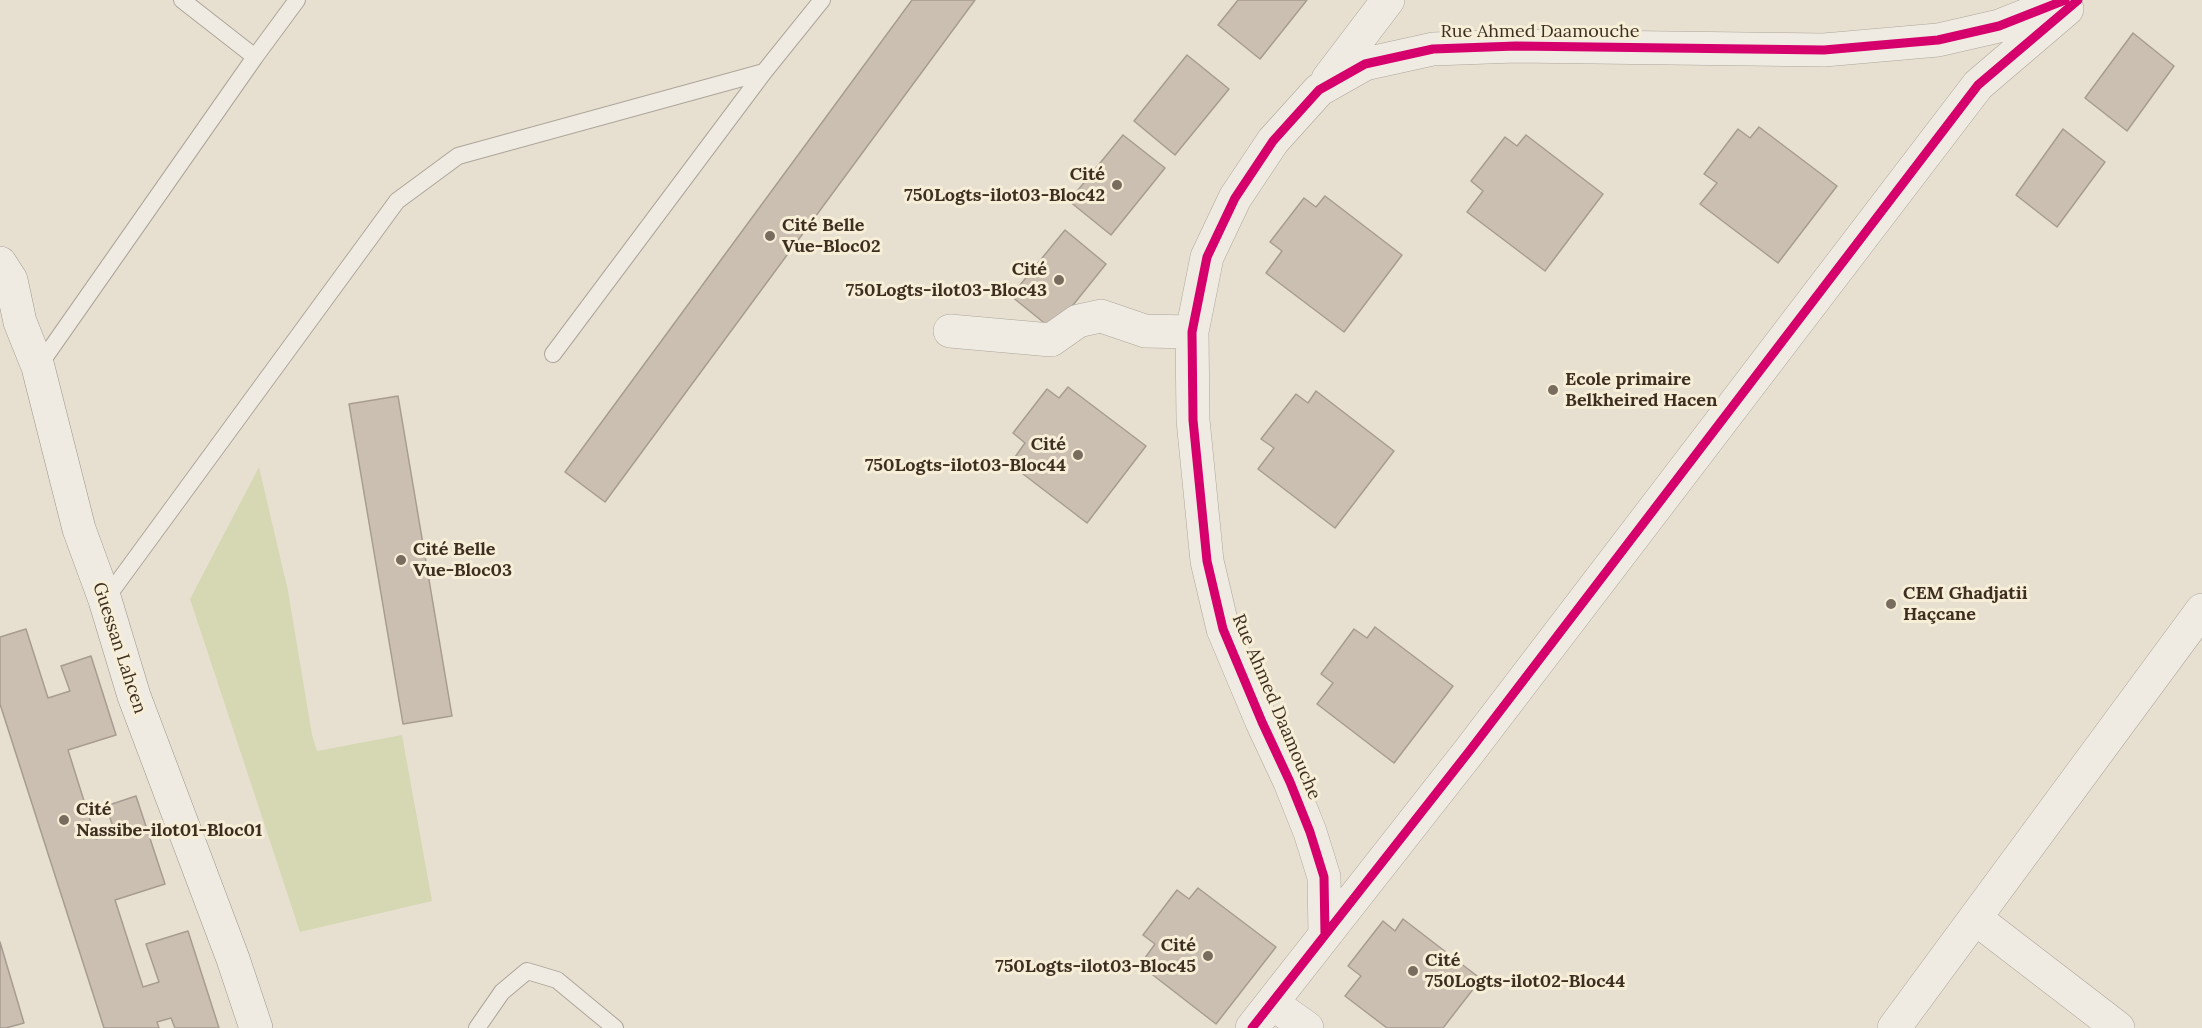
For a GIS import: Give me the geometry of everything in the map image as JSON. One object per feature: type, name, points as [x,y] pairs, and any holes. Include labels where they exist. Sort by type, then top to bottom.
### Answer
[{"type":"street","points":[[1319,90],[1388,0]]},
{"type":"street","name":"Rue Ahmed Daamouche","points":[[1325,935],[1324,878],[1310,832],[1222,629],[1207,561],[1193,420],[1192,332],[1207,257],[1235,198],[1273,141],[1319,90],[1365,64],[1433,49],[1516,46],[1824,50],[1948,38],[1999,26],[2065,0]]},
{"type":"street","points":[[1252,1028],[1472,749],[1978,85],[2078,0]]},
{"type":"street","name":"Guessan Lahcen","points":[[0,263],[11,280],[10,321],[38,367],[79,530],[105,600],[134,696],[233,958],[256,1028]]},
{"type":"street","points":[[950,331],[1051,340],[1078,321],[1101,316],[1145,331],[1192,332]]},
{"type":"street","points":[[1894,1028],[2202,610]]},
{"type":"street","points":[[1975,918],[2118,1028]]},
{"type":"street","points":[[1272,1003],[1307,1028]]},
{"type":"lane","points":[[182,0],[255,57]]},
{"type":"lane","points":[[38,367],[297,0]]},
{"type":"lane","points":[[553,354],[764,72],[822,0]]},
{"type":"lane","points":[[105,600],[397,201],[458,156],[764,72]]},
{"type":"lane","points":[[477,1028],[502,992],[527,971],[557,980],[615,1028]]},
{"type":"green space","points":[[259,467],[288,591],[312,735],[317,751],[402,735],[432,901],[300,932],[190,599]]},
{"type":"building","name":"Cité Belle Vue-Bloc02","points":[[912,0],[975,0],[605,502],[565,472]]},
{"type":"building","points":[[1238,0],[1307,0],[1260,59],[1218,25]]},
{"type":"building","points":[[2133,33],[2174,66],[2127,131],[2085,98]]},
{"type":"building","points":[[1187,55],[1229,89],[1175,155],[1134,121]]},
{"type":"building","points":[[1759,127],[1837,186],[1778,263],[1700,204],[1717,183],[1704,174],[1738,129],[1750,138]]},
{"type":"building","points":[[2063,129],[2105,162],[2057,227],[2016,195]]},
{"type":"building","name":"Cité 750Logts-ilot03-Bloc42","points":[[1123,135],[1165,168],[1111,235],[1069,201]]},
{"type":"building","points":[[1526,135],[1603,194],[1545,271],[1467,212],[1483,191],[1471,181],[1505,137],[1517,146]]},
{"type":"building","points":[[1325,196],[1402,255],[1344,332],[1266,273],[1282,251],[1270,242],[1304,198],[1316,207]]},
{"type":"building","name":"Cité 750Logts-ilot03-Bloc43","points":[[1065,230],[1106,264],[1053,330],[1011,296]]},
{"type":"building","name":"Cité 750Logts-ilot03-Bloc44","points":[[1068,387],[1146,446],[1087,523],[1010,464],[1025,443],[1013,433],[1047,389],[1059,398]]},
{"type":"building","points":[[1316,391],[1394,451],[1335,528],[1258,469],[1274,448],[1261,439],[1296,394],[1308,403]]},
{"type":"building","name":"Cité Belle Vue-Bloc03","points":[[398,396],[452,716],[403,724],[349,404]]},
{"type":"building","points":[[1375,627],[1453,686],[1394,763],[1317,704],[1333,683],[1321,674],[1354,629],[1367,638]]},
{"type":"building","name":"Cité Nassibe-ilot01-Bloc01","points":[[26,629],[48,698],[70,691],[61,666],[91,656],[116,735],[68,750],[96,839],[115,833],[106,806],[136,796],[165,884],[115,900],[143,987],[159,982],[146,944],[188,931],[219,1028],[175,1028],[171,1018],[157,1022],[159,1028],[104,1028],[0,704],[0,637]]},
{"type":"building","name":"Cité 750Logts-ilot03-Bloc45","points":[[1198,888],[1276,947],[1216,1024],[1140,965],[1155,944],[1143,935],[1177,890],[1189,899]]},
{"type":"building","name":"Cité 750Logts-ilot02-Bloc44","points":[[1403,919],[1481,979],[1443,1028],[1387,1028],[1345,996],[1361,976],[1348,966],[1383,921],[1395,931]]},
{"type":"building","points":[[0,942],[24,1023],[6,1028],[0,1028]]},
{"type":"cycle path","points":[[1252,1028],[1325,935],[1324,877],[1310,832],[1290,782],[1223,629],[1207,561],[1193,420],[1192,332],[1207,257],[1235,198],[1273,141],[1319,90],[1365,64],[1433,49],[1516,46],[1824,50],[1938,40],[1999,26],[2065,0]]},
{"type":"cycle path","points":[[1325,935],[1471,749],[1978,85],[2078,0]]},
{"type":"place","name":"Cité 750Logts-ilot03-Bloc42","points":[[1117,185]]},
{"type":"place","name":"Cité Belle Vue-Bloc02","points":[[770,236]]},
{"type":"place","name":"Cité 750Logts-ilot03-Bloc43","points":[[1059,280]]},
{"type":"place","name":"Ecole primaire Belkheired Hacen","points":[[1553,390]]},
{"type":"place","name":"Cité 750Logts-ilot03-Bloc44","points":[[1078,455]]},
{"type":"place","name":"Cité Belle Vue-Bloc03","points":[[401,560]]},
{"type":"place","name":"CEM Ghadjatii Haçcane","points":[[1891,604]]},
{"type":"place","name":"Cité Nassibe-ilot01-Bloc01","points":[[64,820]]},
{"type":"place","name":"Cité 750Logts-ilot03-Bloc45","points":[[1208,956]]},
{"type":"place","name":"Cité 750Logts-ilot02-Bloc44","points":[[1413,971]]}]
